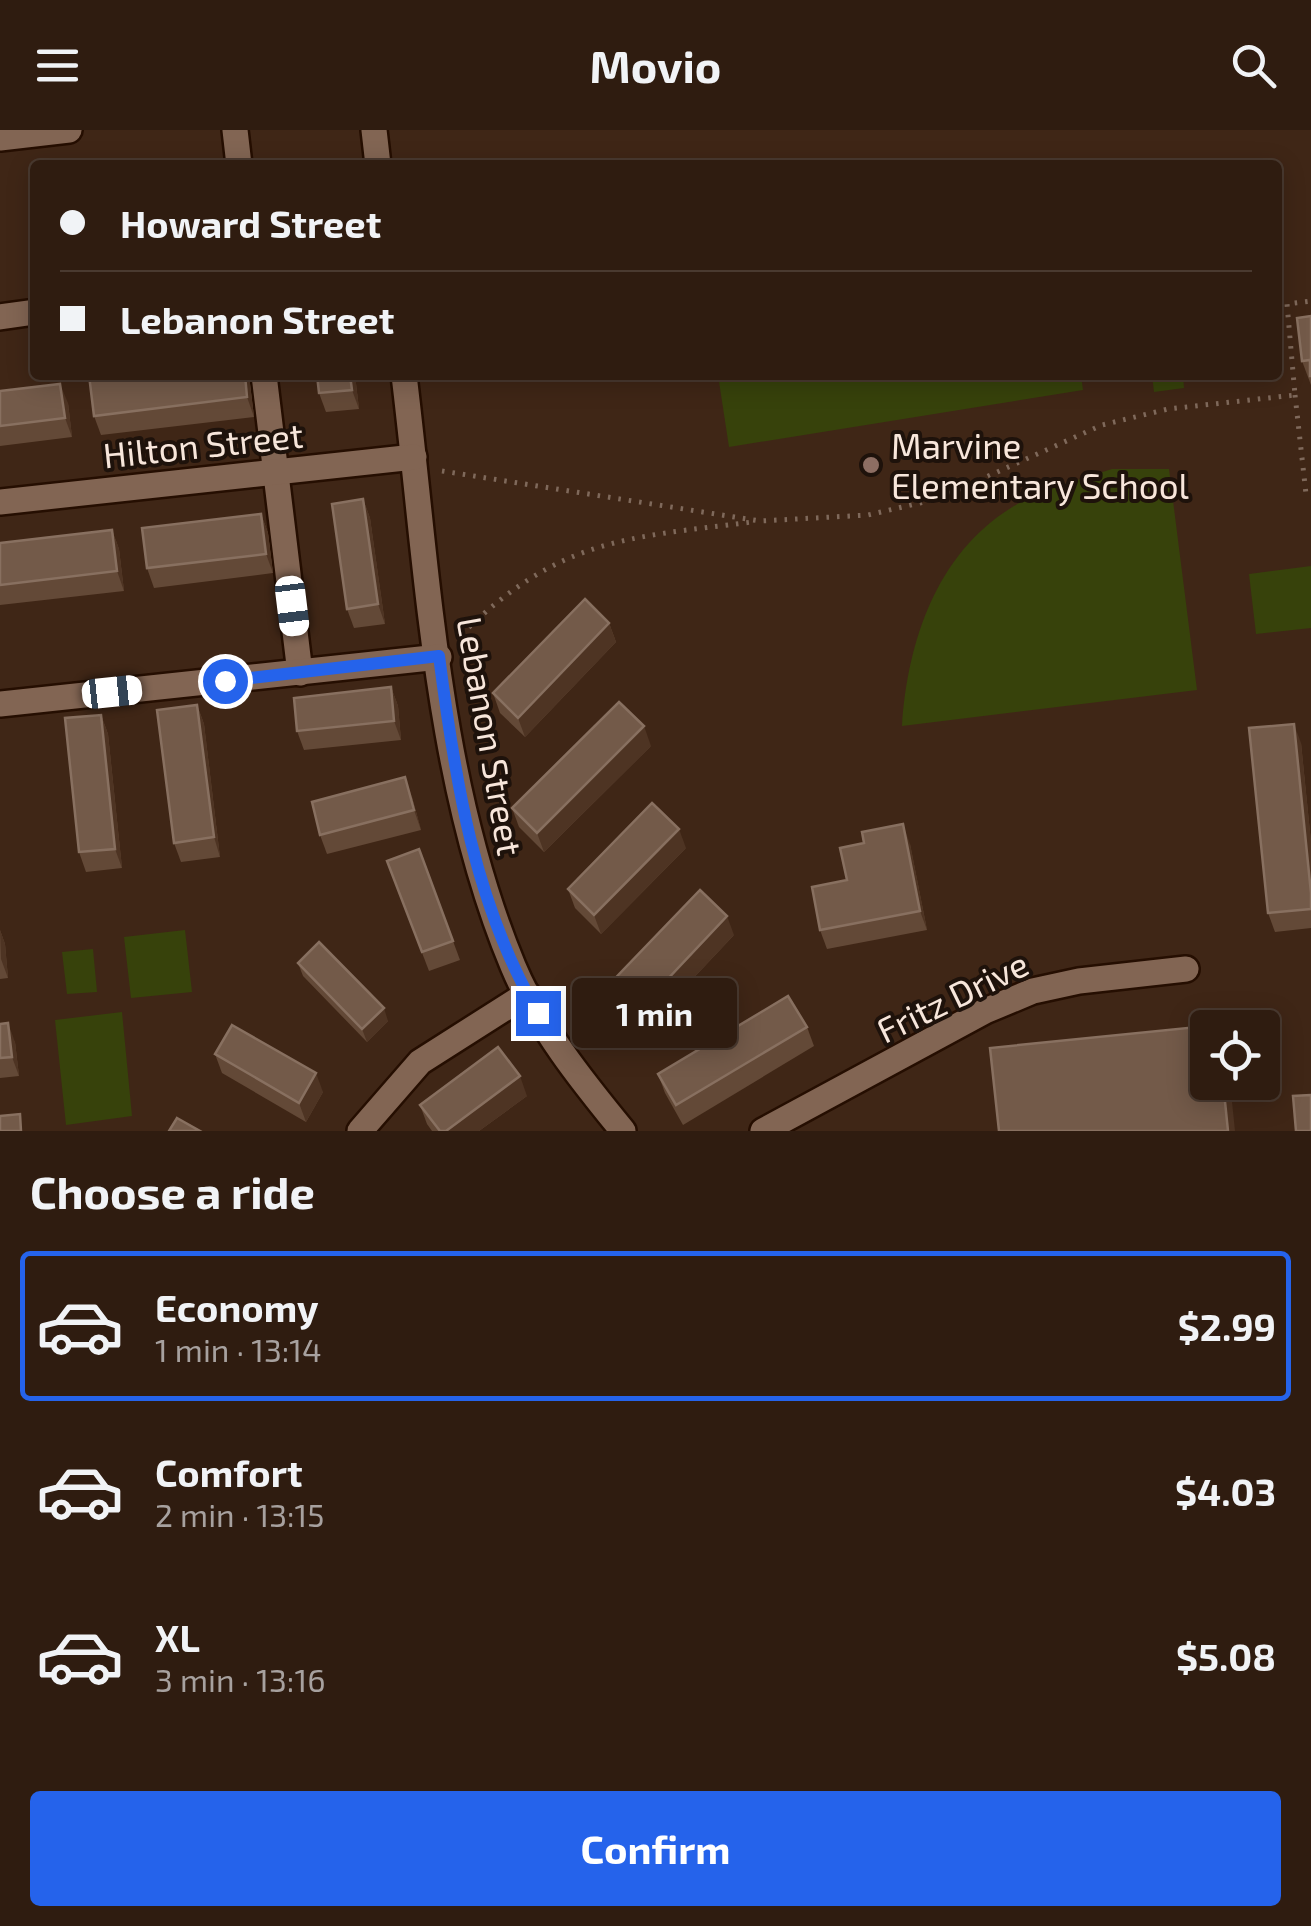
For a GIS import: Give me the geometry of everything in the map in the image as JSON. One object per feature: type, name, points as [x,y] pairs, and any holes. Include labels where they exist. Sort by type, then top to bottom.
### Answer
[{"type":"street","points":[[0,138],[69,130]]},
{"type":"street","points":[[235,130],[238,160]]},
{"type":"street","points":[[374,130],[377,160]]},
{"type":"street","points":[[0,316],[30,313]]},
{"type":"street","points":[[265,380],[300,673]]},
{"type":"street","name":"Lebanon Street","points":[[405,380],[464,822],[514,969],[581,1079],[623,1131]]},
{"type":"street","name":"Hilton Street","points":[[0,502],[414,458]]},
{"type":"street","points":[[0,704],[439,656]]},
{"type":"street","name":"Fritz Drive","points":[[763,1131],[986,1011],[1033,991],[1079,980],[1186,969]]},
{"type":"street","points":[[360,1131],[420,1062],[528,994]]},
{"type":"path","points":[[1311,301],[1286,304],[1306,494],[1311,494]]},
{"type":"path","points":[[462,635],[535,573],[584,550],[636,535],[760,521],[868,515],[912,507],[1102,425],[1168,409],[1295,394]]},
{"type":"path","points":[[442,471],[760,521]]},
{"type":"green space","points":[[719,380],[1082,380],[1083,390],[729,447]]},
{"type":"green space","points":[[1153,380],[1183,380],[1184,388],[1154,392]]},
{"type":"green space","points":[[1112,469],[1169,469],[1197,690],[902,726],[912,657],[922,624],[935,593],[974,538],[1000,515],[1031,497]]},
{"type":"green space","points":[[1311,566],[1311,628],[1256,634],[1249,574]]},
{"type":"green space","points":[[185,930],[192,992],[131,998],[124,937]]},
{"type":"green space","points":[[93,949],[97,992],[67,994],[62,952]]},
{"type":"green space","points":[[122,1012],[132,1116],[66,1125],[55,1020]]},
{"type":"building","points":[[1311,316],[1310,376],[1310,360],[1302,361],[1297,318]]},
{"type":"building","points":[[90,380],[245,380],[247,397],[94,416]]},
{"type":"building","points":[[318,380],[351,380],[352,390],[319,393]]},
{"type":"building","points":[[60,384],[65,418],[0,426],[0,391]]},
{"type":"building","points":[[363,499],[378,604],[347,609],[332,504]]},
{"type":"building","points":[[261,514],[266,554],[147,568],[142,528]]},
{"type":"building","points":[[112,530],[117,571],[0,585],[0,543]]},
{"type":"building","points":[[585,599],[609,623],[518,718],[493,693]]},
{"type":"building","points":[[391,687],[394,721],[297,731],[294,698]]},
{"type":"building","points":[[619,702],[644,726],[537,833],[512,808]]},
{"type":"building","points":[[197,705],[214,837],[174,843],[157,710]]},
{"type":"building","points":[[101,715],[115,849],[79,852],[65,718]]},
{"type":"building","points":[[1294,724],[1311,909],[1268,913],[1249,728]]},
{"type":"building","points":[[405,777],[414,810],[320,835],[312,802]]},
{"type":"building","points":[[652,803],[679,829],[594,915],[568,889]]},
{"type":"building","points":[[903,824],[920,911],[820,930],[812,887],[847,880],[840,848],[864,843],[862,832]]},
{"type":"building","points":[[419,849],[453,941],[422,952],[387,861]]},
{"type":"building","points":[[700,890],[727,916],[630,1019],[602,992]]},
{"type":"building","points":[[319,942],[384,1008],[362,1029],[298,963]]},
{"type":"building","points":[[788,996],[807,1027],[676,1105],[658,1074]]},
{"type":"building","points":[[8,1023],[12,1057],[0,1058],[0,1024]]},
{"type":"building","points":[[232,1025],[316,1073],[299,1103],[215,1054]]},
{"type":"building","points":[[1190,1028],[1190,1100],[1225,1100],[1228,1131],[999,1131],[990,1048]]},
{"type":"building","points":[[498,1047],[520,1076],[446,1131],[440,1131],[420,1105]]},
{"type":"building","points":[[1311,1095],[1311,1131],[1296,1131],[1293,1096]]},
{"type":"building","points":[[20,1114],[21,1131],[0,1131],[0,1116]]},
{"type":"building","points":[[177,1118],[200,1131],[169,1131]]},
{"type":"place","name":"Marvine Elementary School","points":[[871,465]]},
{"type":"route","points":[[225,681],[439,656],[458,789],[473,858],[514,969],[538,1013]]}]
